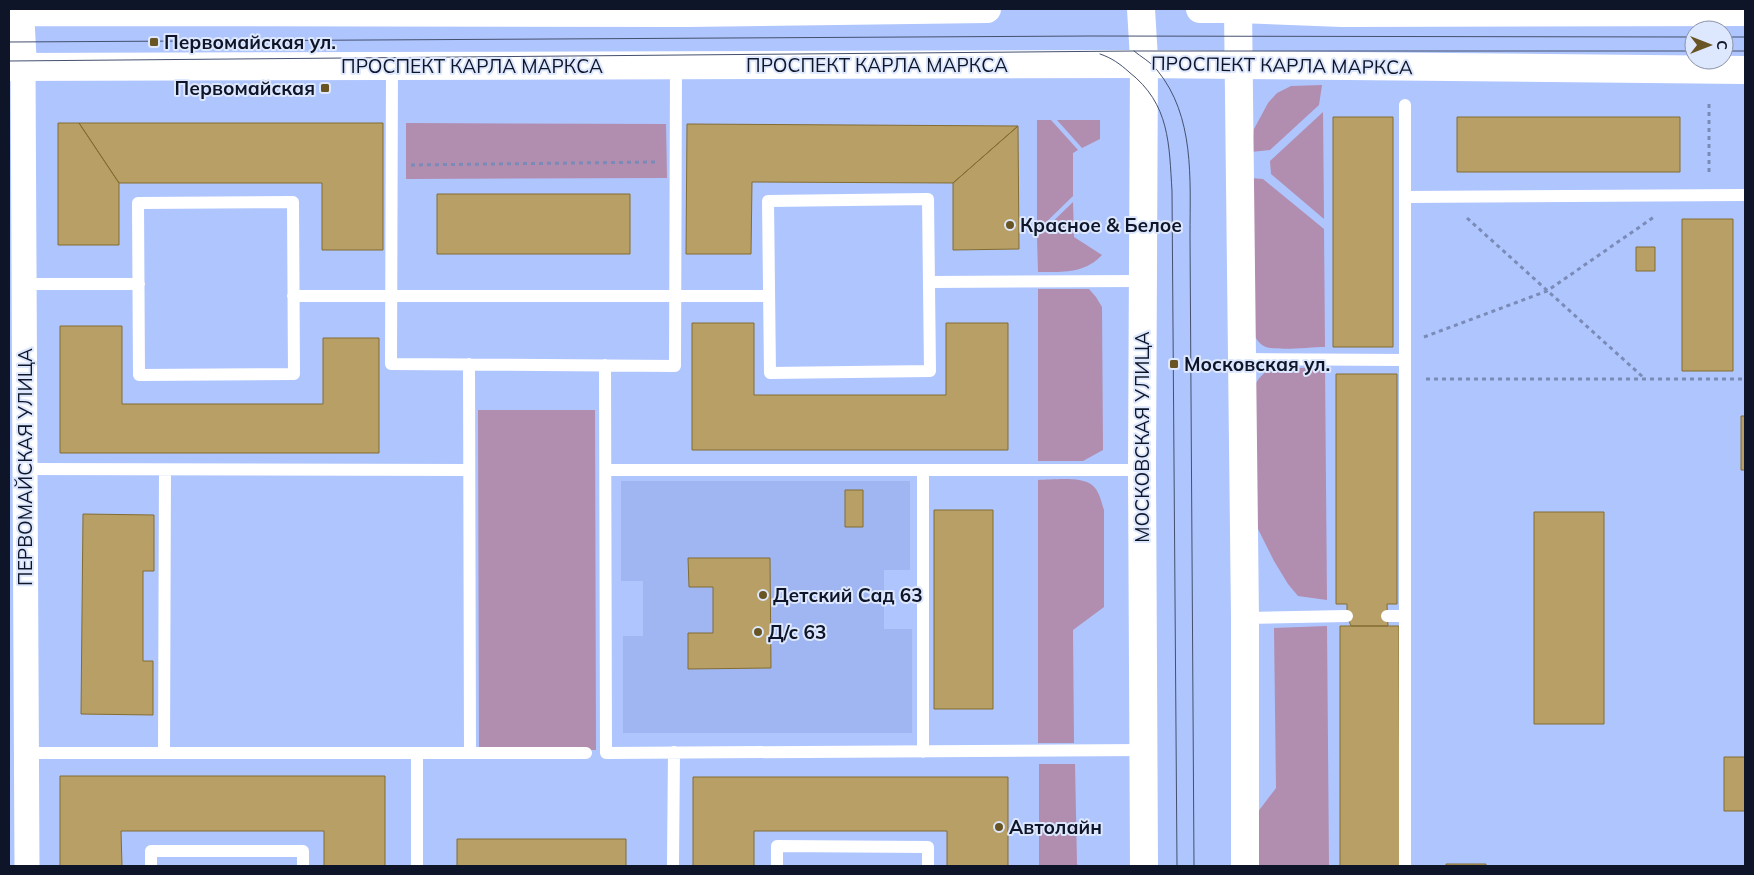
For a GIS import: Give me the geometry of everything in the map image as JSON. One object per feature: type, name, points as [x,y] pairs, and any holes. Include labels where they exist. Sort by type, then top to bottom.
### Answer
[{"type":"main road","points":[[16,11],[987,9]]},
{"type":"main road","name":"МОСКОВСКАЯ УЛИЦА","points":[[1141,9],[1144,64],[1142,470],[1144,866]]},
{"type":"main road","points":[[1200,9],[1342,12],[1745,12]]},
{"type":"main road","points":[[1238,9],[1245,618],[1245,866]]},
{"type":"main road","name":"ПЕРВОМАЙСКАЯ УЛИЦА","points":[[16,11],[16,67]]},
{"type":"main road","name":"ПРОСПЕКТ КАРЛА МАРКСА","points":[[16,67],[1144,64],[1745,70]]},
{"type":"street","name":"ПЕРВОМАЙСКАЯ УЛИЦА","points":[[16,67],[19,270],[25,469],[27,866]]},
{"type":"lane","points":[[392,66],[391,364],[675,366],[676,65]]},
{"type":"lane","points":[[1405,105],[1405,866]]},
{"type":"lane","points":[[1405,197],[1745,195]]},
{"type":"lane","points":[[928,199],[930,372],[770,373],[769,296],[768,201],[928,199]]},
{"type":"lane","points":[[293,202],[294,374],[139,374],[139,284],[138,203],[293,202]]},
{"type":"lane","points":[[19,270],[139,284]]},
{"type":"lane","points":[[929,282],[1143,281]]},
{"type":"lane","points":[[293,296],[769,296]]},
{"type":"lane","points":[[1242,359],[1405,360]]},
{"type":"lane","points":[[469,364],[470,753]]},
{"type":"lane","points":[[605,365],[606,753],[1144,750]]},
{"type":"lane","points":[[25,469],[469,470]]},
{"type":"lane","points":[[164,753],[165,470]]},
{"type":"lane","points":[[606,470],[1142,470]]},
{"type":"lane","points":[[922,470],[922,752]]},
{"type":"lane","points":[[1245,618],[1347,616]]},
{"type":"lane","points":[[1387,616],[1405,616]]},
{"type":"lane","points":[[673,866],[674,752]]},
{"type":"lane","points":[[26,753],[586,753]]},
{"type":"lane","points":[[417,753],[417,866]]},
{"type":"lane","points":[[777,866],[777,846],[928,846],[928,866]]},
{"type":"lane","points":[[151,866],[151,851],[293,850],[303,850],[303,866]]},
{"type":"path","points":[[1709,104],[1709,196]]},
{"type":"path","points":[[392,166],[643,162]]},
{"type":"path","points":[[1405,344],[1547,291],[1623,240],[1683,196]]},
{"type":"path","points":[[1443,197],[1644,379]]},
{"type":"path","points":[[1405,379],[1745,379]]},
{"type":"shaded area","points":[[1322,85],[1319,105],[1270,150],[1251,152],[1254,129],[1268,103],[1277,93],[1291,86]]},
{"type":"shaded area","points":[[1323,112],[1324,219],[1271,174],[1270,161]]},
{"type":"shaded area","points":[[1037,120],[1051,120],[1078,150],[1073,153],[1073,196],[1037,231]]},
{"type":"shaded area","points":[[1057,120],[1100,120],[1100,139],[1082,148]]},
{"type":"shaded area","points":[[406,123],[666,124],[667,178],[406,179]]},
{"type":"shaded area","points":[[1251,178],[1263,179],[1324,229],[1325,347],[1287,349],[1266,347],[1258,342],[1253,333]]},
{"type":"shaded area","points":[[1073,202],[1074,237],[1102,255],[1088,266],[1080,269],[1064,272],[1038,272],[1037,237]]},
{"type":"shaded area","points":[[1038,289],[1089,289],[1102,307],[1103,450],[1083,461],[1038,461]]},
{"type":"shaded area","points":[[1325,367],[1327,600],[1298,596],[1274,561],[1254,521],[1253,389],[1260,377],[1271,369]]},
{"type":"shaded area","points":[[478,410],[595,410],[596,750],[479,750]]},
{"type":"shaded area","points":[[1074,479],[1087,482],[1092,485],[1100,496],[1104,510],[1104,607],[1073,630],[1074,743],[1038,743],[1038,480]]},
{"type":"shaded area","name":"Детский Сад 63","points":[[621,481],[910,481],[910,570],[884,570],[884,629],[912,629],[912,733],[623,733],[623,636],[643,636],[643,581],[621,581]]},
{"type":"shaded area","points":[[1327,626],[1329,866],[1257,866],[1257,813],[1276,788],[1274,628]]},
{"type":"shaded area","points":[[1039,764],[1075,764],[1077,864],[1079,866],[1039,866]]},
{"type":"building","points":[[1333,117],[1393,117],[1393,347],[1333,347]]},
{"type":"building","points":[[1457,117],[1680,117],[1680,172],[1457,172]]},
{"type":"building","points":[[58,123],[79,123],[119,183],[119,245],[58,245]]},
{"type":"building","points":[[79,123],[383,123],[383,250],[322,250],[322,183],[119,183]]},
{"type":"building","points":[[687,124],[1018,126],[953,183],[752,182],[751,254],[686,254]]},
{"type":"building","points":[[1018,126],[1019,249],[953,250],[953,183]]},
{"type":"building","points":[[437,194],[630,194],[630,254],[437,254]]},
{"type":"building","points":[[1682,219],[1733,219],[1733,371],[1682,371]]},
{"type":"building","points":[[1636,247],[1655,247],[1655,271],[1636,271]]},
{"type":"building","points":[[692,323],[754,323],[754,395],[946,395],[946,323],[1008,323],[1008,450],[692,450]]},
{"type":"building","points":[[60,326],[122,326],[122,404],[323,404],[323,338],[379,338],[379,453],[60,453]]},
{"type":"building","points":[[1336,374],[1397,374],[1397,604],[1387,604],[1388,626],[1351,626],[1347,616],[1347,604],[1336,604]]},
{"type":"building","points":[[1741,416],[1745,416],[1745,470],[1741,470]]},
{"type":"building","points":[[845,490],[863,490],[863,527],[845,527]]},
{"type":"building","points":[[934,510],[993,510],[993,709],[934,709]]},
{"type":"building","points":[[1534,512],[1604,512],[1604,724],[1534,724]]},
{"type":"building","points":[[83,514],[154,515],[154,571],[143,571],[143,661],[153,661],[153,715],[81,714]]},
{"type":"building","name":"Детский Сад 63","points":[[688,558],[770,558],[771,668],[688,669],[688,633],[713,633],[713,587],[689,587]]},
{"type":"building","points":[[1340,626],[1399,626],[1400,866],[1340,866]]},
{"type":"building","points":[[1724,757],[1745,757],[1745,811],[1724,811]]},
{"type":"building","points":[[60,776],[385,776],[385,866],[324,866],[324,831],[121,831],[122,866],[60,866]]},
{"type":"building","points":[[693,777],[1008,777],[1008,866],[947,866],[947,831],[754,831],[754,866],[693,866]]},
{"type":"building","points":[[457,839],[626,839],[626,866],[457,866]]},
{"type":"building","points":[[1446,864],[1486,864],[1486,866],[1446,866]]},
{"type":"tram line","points":[[9,42],[1091,36],[1684,37]]},
{"type":"tram line","points":[[1734,37],[1745,37]]},
{"type":"tram line","points":[[1134,51],[1155,67],[1169,88],[1178,107],[1184,128],[1190,170],[1194,866]]},
{"type":"tram line","points":[[9,61],[1134,51],[1684,51]]},
{"type":"tram line","points":[[1734,51],[1745,51]]},
{"type":"tram line","points":[[1100,54],[1112,59],[1126,69],[1153,97],[1165,126],[1170,157],[1172,191],[1177,866]]},
{"type":"place","name":"Первомайская ул.","points":[[154,42]]},
{"type":"place","name":"Первомайская","points":[[325,88]]},
{"type":"place","name":"Красное & Белое","points":[[1010,225]]},
{"type":"place","name":"Московская ул.","points":[[1174,364]]},
{"type":"place","name":"Детский Сад 63","points":[[763,595]]},
{"type":"place","name":"Д/с 63","points":[[758,632]]},
{"type":"place","name":"Автолайн","points":[[999,827]]}]
